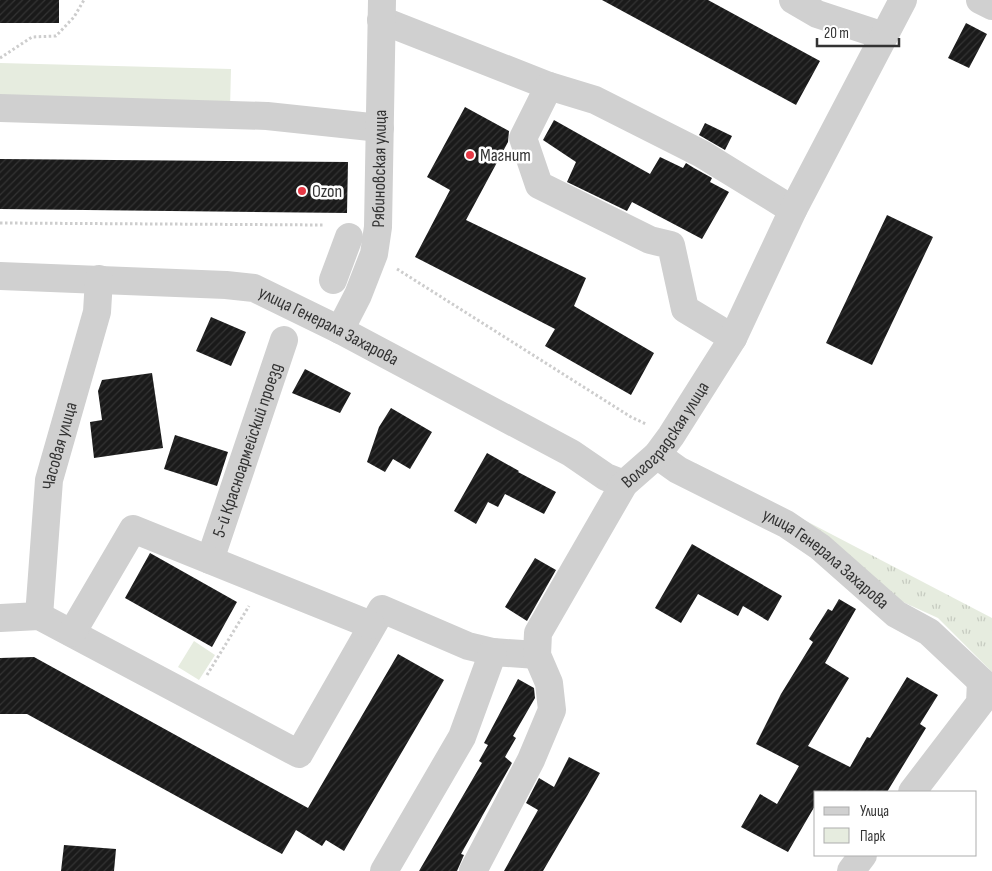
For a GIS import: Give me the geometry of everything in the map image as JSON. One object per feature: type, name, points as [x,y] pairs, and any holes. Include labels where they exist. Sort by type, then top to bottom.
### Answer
[{"type":"street","points":[[793,0],[818,14],[884,36]]},
{"type":"street","name":"Волгоградская улица","points":[[537,655],[538,633],[624,484],[657,455],[733,338],[793,210],[903,0]]},
{"type":"street","points":[[980,0],[992,6]]},
{"type":"street","points":[[382,10],[549,86],[595,100],[702,154],[793,210]]},
{"type":"street","name":"Рябиновская улица","points":[[340,330],[358,295],[374,254],[378,227],[382,10]]},
{"type":"street","points":[[549,86],[523,138],[539,185],[650,240],[672,245],[685,309],[733,338]]},
{"type":"street","points":[[0,108],[267,116],[380,128]]},
{"type":"street","points":[[333,280],[349,237]]},
{"type":"street","name":"улица Генерала Захарова","points":[[0,276],[226,285],[254,288],[340,330],[571,453],[606,477],[624,484]]},
{"type":"street","name":"Часовая улица","points":[[39,616],[48,480],[97,312],[99,279]]},
{"type":"street","name":"5-й Красноармейский проезд","points":[[210,560],[284,340]]},
{"type":"street","name":"улица Генерала Захарова","points":[[657,455],[678,470],[786,524],[820,547],[896,614],[929,632],[986,674]]},
{"type":"street","points":[[72,633],[133,529],[372,626]]},
{"type":"street","points":[[0,618],[39,616],[299,754],[382,608],[468,646],[493,652],[537,655],[550,683],[552,710],[531,760],[473,871]]},
{"type":"street","points":[[384,871],[462,737],[493,652]]},
{"type":"street","points":[[913,791],[980,703],[986,674]]},
{"type":"street","points":[[851,871],[863,856]]},
{"type":"path","points":[[0,58],[32,37],[56,36],[74,17],[84,0]]},
{"type":"path","points":[[194,698],[264,582]]},
{"type":"green space","points":[[0,63],[231,69],[230,109],[0,103]]},
{"type":"green space","points":[[695,463],[992,618],[992,672],[938,618],[903,602],[710,479]]},
{"type":"green space","points":[[194,641],[215,655],[199,680],[178,667]]},
{"type":"building","points":[[0,0],[59,0],[59,23],[0,23]]},
{"type":"building","points":[[602,0],[708,0],[820,61],[796,105]]},
{"type":"building","points":[[966,23],[987,34],[969,68],[948,58]]},
{"type":"building","points":[[465,107],[509,131],[508,142],[466,220],[586,278],[574,306],[654,353],[631,395],[545,346],[555,329],[415,257],[450,190],[427,177]]},
{"type":"building","points":[[554,120],[650,174],[660,157],[683,168],[686,163],[712,178],[710,182],[729,192],[702,239],[632,202],[627,211],[567,182],[576,162],[543,140]]},
{"type":"building","points":[[705,123],[732,136],[725,150],[699,135]]},
{"type":"building","points":[[0,159],[348,162],[347,213],[0,209]]},
{"type":"building","points":[[887,215],[933,237],[872,365],[826,343]]},
{"type":"building","points":[[211,317],[246,332],[231,366],[196,351]]},
{"type":"building","points":[[305,369],[351,393],[340,413],[292,393]]},
{"type":"building","points":[[152,373],[163,448],[94,458],[90,422],[102,420],[98,391],[102,380]]},
{"type":"building","points":[[391,408],[432,432],[410,469],[393,459],[385,472],[367,462],[379,427]]},
{"type":"building","points":[[175,435],[228,452],[217,486],[164,469]]},
{"type":"building","points":[[487,453],[556,492],[544,514],[505,494],[498,507],[488,502],[476,524],[454,511]]},
{"type":"building","points":[[692,544],[782,596],[768,621],[743,606],[738,616],[698,594],[681,623],[655,608]]},
{"type":"building","points":[[150,553],[237,602],[212,647],[125,598]]},
{"type":"building","points":[[535,558],[556,570],[527,621],[505,607]]},
{"type":"building","points":[[839,599],[856,609],[825,663],[849,678],[808,746],[850,767],[867,737],[870,738],[907,677],[938,695],[920,724],[926,728],[888,791],[814,791],[814,807],[788,852],[741,827],[760,794],[777,804],[799,766],[756,744],[781,694],[813,642],[809,639],[828,609],[832,611]]},
{"type":"building","points":[[398,654],[444,680],[344,851],[326,840],[322,846],[296,830],[282,854],[27,714],[0,714],[0,658],[34,657],[308,808]]},
{"type":"building","points":[[518,679],[534,688],[535,698],[513,736],[516,738],[505,757],[512,763],[461,854],[464,855],[457,871],[419,871],[482,763],[479,761],[488,745],[484,743]]},
{"type":"building","points":[[569,757],[600,773],[587,796],[543,871],[504,871],[538,810],[526,803],[539,778],[554,787]]},
{"type":"building","points":[[64,845],[116,849],[114,871],[61,871]]},
{"type":"place","name":"Магнит","points":[[470,155]]},
{"type":"place","name":"Ozon","points":[[302,191]]}]
